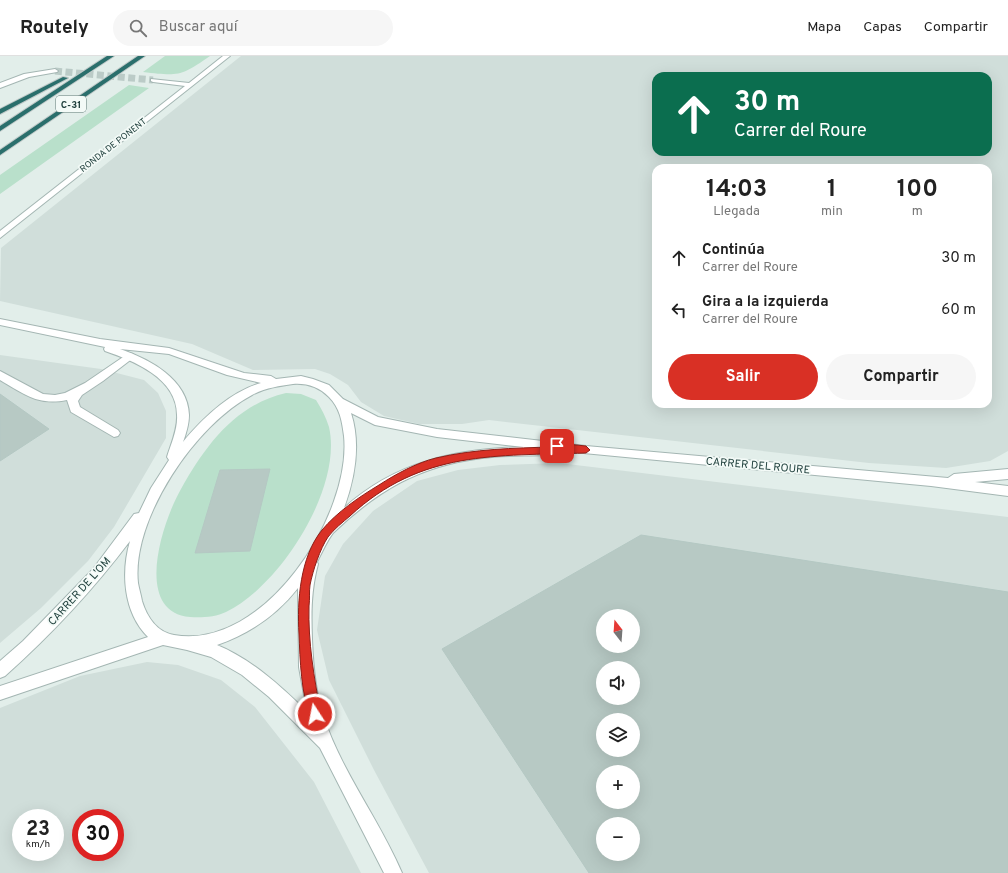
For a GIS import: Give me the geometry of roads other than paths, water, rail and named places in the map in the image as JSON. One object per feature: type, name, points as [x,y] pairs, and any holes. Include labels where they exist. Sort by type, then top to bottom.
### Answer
[{"type":"highway","points":[[0,112],[110,56]]},
{"type":"highway","name":"C-31","points":[[0,129],[110,56]]},
{"type":"highway","name":"C-31","points":[[0,153],[142,56]]},
{"type":"street","name":"RONDA DE PONENT","points":[[0,235],[227,56]]},
{"type":"street","points":[[0,86],[18,76],[55,70]]},
{"type":"street","points":[[152,80],[190,85]]},
{"type":"street","points":[[0,322],[73,338],[168,350],[195,358],[229,374],[247,378],[315,382],[328,388],[340,402],[346,414],[350,432],[350,456],[346,485],[339,504],[316,551],[305,585],[304,621],[306,660],[315,714],[328,747],[393,873]]},
{"type":"street","points":[[73,338],[129,356],[147,364],[167,379],[178,397],[183,413],[181,431],[167,472]]},
{"type":"street","points":[[0,375],[42,398],[59,399],[77,393],[129,356]]},
{"type":"street","points":[[284,381],[261,386],[241,396],[225,407],[202,428],[184,448],[167,472],[149,504],[134,543],[131,561],[131,583],[135,603],[144,625],[162,639],[184,643],[217,653],[250,671],[288,703],[328,747]]},
{"type":"street","points":[[77,393],[72,401],[76,409],[114,433]]},
{"type":"street","name":"CARRER DEL ROURE","points":[[340,402],[375,421],[409,429],[586,450],[931,481],[1008,491]]},
{"type":"street","name":"CARRER DEL ROURE","points":[[325,533],[360,501],[398,477],[435,462],[483,453],[586,450]]},
{"type":"street","name":"CARRER DEL ROURE","points":[[931,481],[1008,474]]},
{"type":"street","name":"CARRER DE L'OM","points":[[0,671],[28,646],[98,573],[149,504]]},
{"type":"street","points":[[184,643],[204,642],[226,636],[251,622],[274,604],[296,579],[316,551]]},
{"type":"street","points":[[0,693],[162,639]]},
{"type":"tunnel","points":[[55,71],[153,80]]}]
